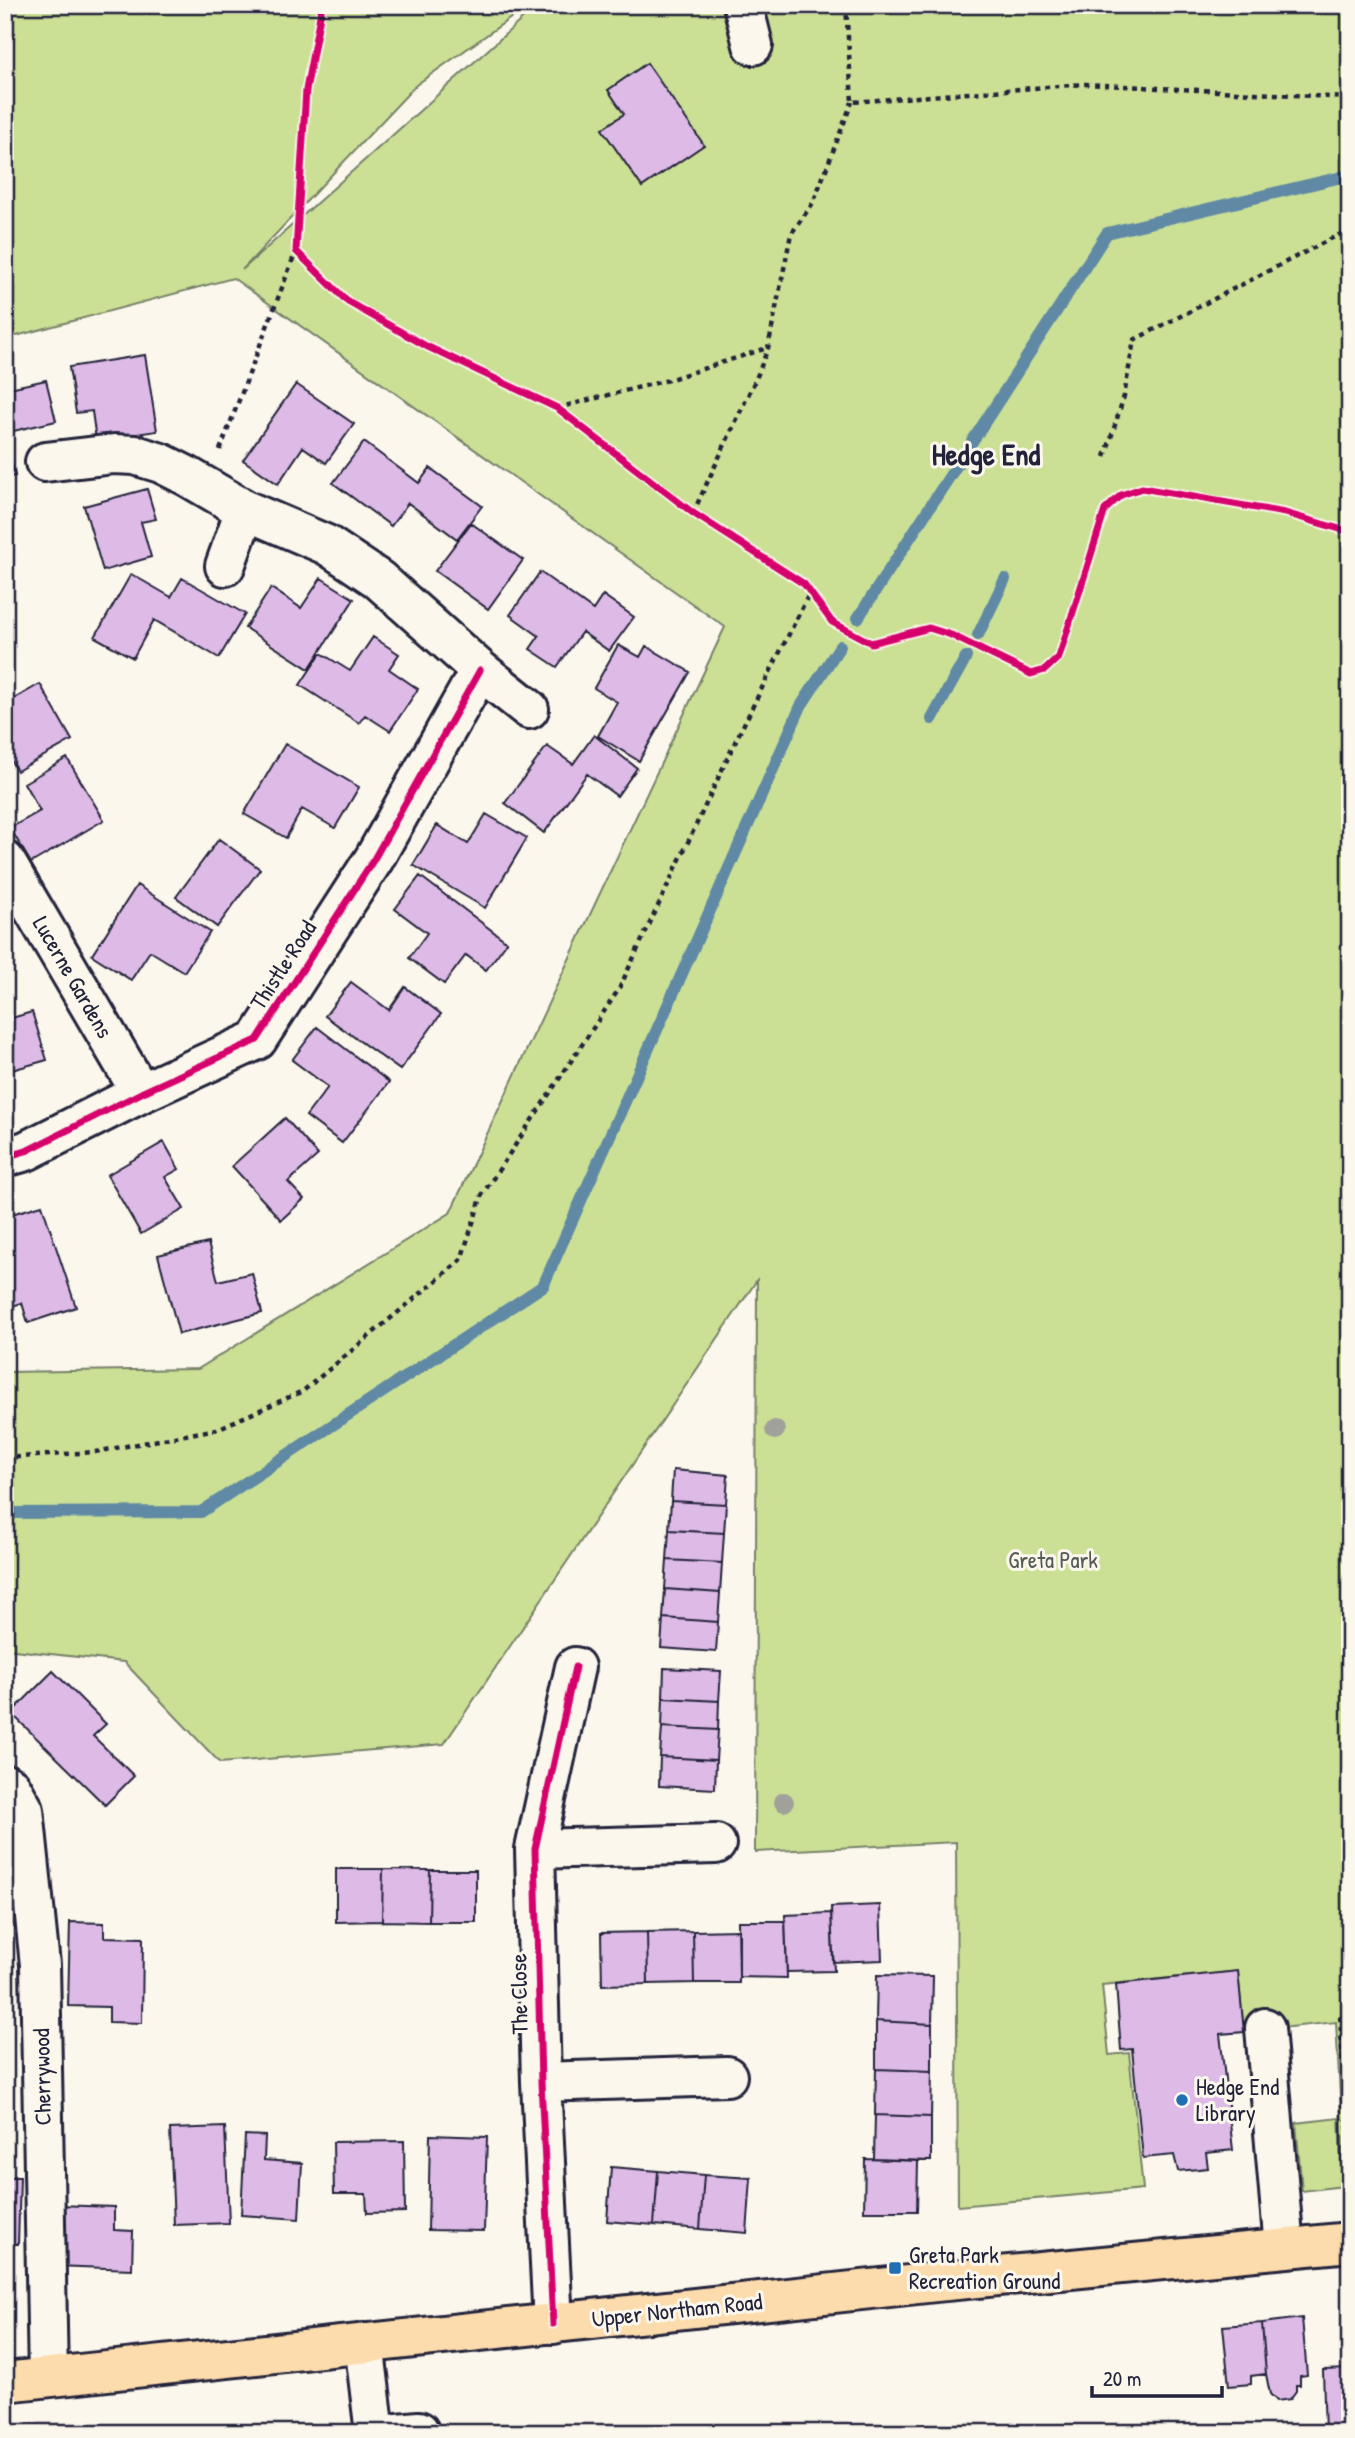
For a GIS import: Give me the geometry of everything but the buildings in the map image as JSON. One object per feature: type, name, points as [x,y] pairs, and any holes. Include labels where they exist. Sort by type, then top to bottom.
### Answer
[{"type":"main road","name":"Upper Northam Road","points":[[5,2382],[923,2283],[1350,2242]]},
{"type":"street","points":[[743,5],[753,45]]},
{"type":"street","points":[[45,462],[114,454],[135,455],[161,463],[245,510],[327,545],[378,579],[480,670],[529,709]]},
{"type":"street","points":[[225,566],[245,510]]},
{"type":"street","name":"Thistle Road","points":[[5,1157],[26,1151],[141,1093],[257,1040],[374,859],[480,670]]},
{"type":"street","name":"Lucerne Gardens","points":[[5,861],[141,1093]]},
{"type":"street","name":"The Close","points":[[553,2323],[541,2082],[535,1849],[576,1667]]},
{"type":"street","name":"Cherrywood","points":[[5,1784],[11,1787],[24,1811],[40,1965],[48,2377]]},
{"type":"street","points":[[535,1849],[716,1844]]},
{"type":"street","points":[[1265,2028],[1284,2248]]},
{"type":"street","points":[[541,2082],[727,2076]]},
{"type":"street","points":[[364,2343],[374,2433]]},
{"type":"path","points":[[693,513],[768,348],[791,234],[813,203],[852,102],[846,5]]},
{"type":"path","points":[[852,102],[1085,84],[1350,98]]},
{"type":"path","points":[[1105,457],[1124,396],[1134,340],[1350,229]]},
{"type":"path","points":[[197,481],[296,251],[297,240]]},
{"type":"path","points":[[296,251],[305,260]]},
{"type":"path","points":[[557,408],[668,380],[768,348]]},
{"type":"path","points":[[545,402],[567,416]]},
{"type":"path","points":[[682,505],[704,520]]},
{"type":"path","points":[[804,584],[817,602]]},
{"type":"path","points":[[5,1458],[95,1452],[217,1429],[303,1391],[461,1260],[482,1195],[619,989],[736,740],[810,592]]},
{"type":"path","points":[[1340,2016],[1350,2163]]},
{"type":"green space","name":"Greta Park","points":[[5,5],[529,5],[416,85],[242,270],[538,5],[1350,5],[1350,2186],[1345,2187],[1336,2022],[1244,2032],[1238,1971],[1102,1985],[1109,2055],[1129,2053],[1143,2189],[958,2206],[956,1842],[755,1852],[757,1280],[444,1744],[220,1763],[124,1662],[5,1649],[5,1372],[198,1369],[450,1213],[725,627],[233,278],[5,339]]},
{"type":"green space","points":[[1339,2118],[1343,2186],[1302,2191],[1296,2123]]},
{"type":"waterway","points":[[858,618],[1107,233],[1350,175]]},
{"type":"waterway","points":[[978,635],[1005,579]]},
{"type":"waterway","points":[[5,1513],[201,1512],[543,1286],[801,706],[840,646]]},
{"type":"waterway","points":[[932,719],[966,657]]},
{"type":"cycle path","points":[[322,5],[306,90],[296,251],[348,302],[426,346],[557,408],[693,513],[804,584],[832,622],[871,643],[929,628],[951,635],[1031,674],[1045,670],[1059,657],[1105,510],[1121,495],[1142,488],[1285,513],[1350,532]]},
{"type":"cycle path","points":[[5,1157],[26,1151],[141,1093],[257,1040],[374,859],[480,670]]},
{"type":"cycle path","points":[[553,2324],[541,2082],[535,1849],[575,1667]]},
{"type":"place","name":"Hedge End Library","points":[[1182,2100]]},
{"type":"place","name":"Greta Park Recreation Ground","points":[[895,2268]]},
{"type":"district","name":"Hedge End","points":[[986,455]]}]
